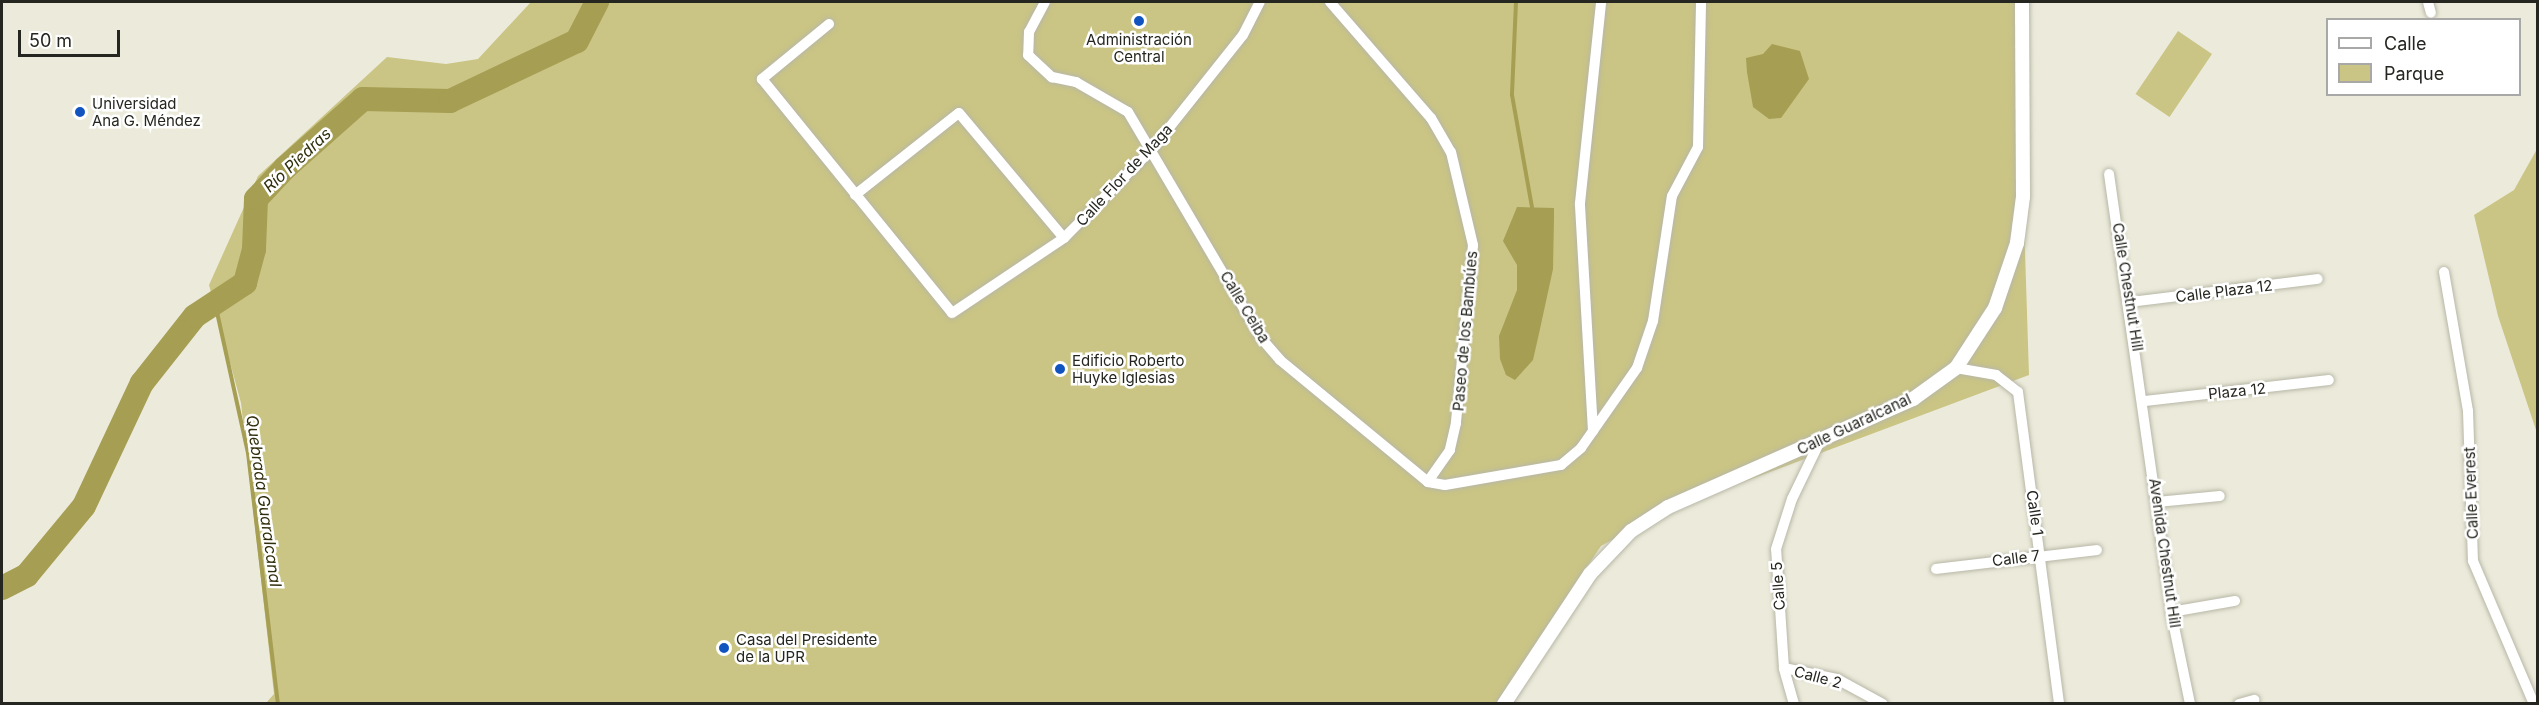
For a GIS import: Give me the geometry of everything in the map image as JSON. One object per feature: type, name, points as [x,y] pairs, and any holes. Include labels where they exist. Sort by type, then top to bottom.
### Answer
[{"type":"street","name":"Calle Ceiba","points":[[1044,2],[1027,42],[1034,64],[1052,77],[1121,105],[1153,148],[1261,338],[1280,360],[1428,482]]},
{"type":"street","name":"Calle Flor de Maga","points":[[855,195],[952,313],[1064,238],[1153,148],[1244,35],[1260,2]]},
{"type":"street","name":"Paseo de los Bambúes","points":[[1330,2],[1407,85],[1436,126],[1451,152],[1473,245],[1456,423],[1450,450],[1428,482]]},
{"type":"street","points":[[1593,431],[1580,203],[1601,2]]},
{"type":"street","points":[[1428,482],[1445,484],[1561,465],[1593,431],[1637,368],[1653,321],[1672,196],[1698,147],[1701,2]]},
{"type":"street","name":"Calle Guaralcanal","points":[[1504,704],[1590,574],[1631,531],[1668,507],[1913,399],[1956,368],[1995,308],[2017,243],[2023,197],[2022,2]]},
{"type":"street","points":[[2428,2],[2431,13]]},
{"type":"street","points":[[829,24],[762,79],[855,195],[959,113],[1064,238]]},
{"type":"street","name":"Calle Chestnut Hill","points":[[2109,174],[2145,401]]},
{"type":"street","name":"Calle Everest","points":[[2444,272],[2468,411],[2473,561],[2534,704]]},
{"type":"street","name":"Calle Plaza 12","points":[[2130,302],[2318,279]]},
{"type":"street","name":"Calle 1","points":[[1956,368],[1996,375],[2018,392],[2059,704]]},
{"type":"street","name":"Plaza 12","points":[[2145,401],[2329,380]]},
{"type":"street","name":"Avenida Chestnut Hill","points":[[2145,401],[2171,612],[2190,704]]},
{"type":"street","name":"Calle 5","points":[[1794,704],[1784,668],[1776,549],[1820,441]]},
{"type":"street","points":[[2157,502],[2220,496]]},
{"type":"street","name":"Calle 7","points":[[1936,569],[2097,550]]},
{"type":"street","points":[[2171,612],[2235,601]]},
{"type":"street","name":"Calle 2","points":[[1784,668],[1837,679],[1883,704]]},
{"type":"street","points":[[2239,704],[2254,700]]},
{"type":"green space","points":[[531,2],[2017,2],[2029,375],[1663,512],[1601,546],[1496,703],[266,703],[274,694],[241,403],[209,285],[258,176],[387,57],[446,64],[478,59]]},
{"type":"green space","points":[[2178,31],[2212,54],[2169,117],[2136,94]]},
{"type":"green space","points":[[2537,149],[2537,433],[2498,316],[2474,215],[2514,190]]},
{"type":"shaded area","points":[[1772,44],[1800,51],[1809,79],[1781,118],[1769,119],[1753,107],[1746,58],[1763,54]]},
{"type":"shaded area","points":[[1517,207],[1554,208],[1554,218],[1553,269],[1533,360],[1515,380],[1506,375],[1500,359],[1499,336],[1517,290],[1517,265],[1503,241]]},
{"type":"waterway","name":"Río Piedras","points":[[2,588],[27,575],[84,506],[142,383],[195,316],[245,283],[254,249],[256,199],[285,168],[363,99],[450,101],[577,41],[597,2]]},
{"type":"waterway","points":[[1516,2],[1512,95],[1532,207]]},
{"type":"waterway","name":"Quebrada Guaralcanal","points":[[215,303],[248,453],[278,704]]},
{"type":"place","name":"Administración Central","points":[[1139,21]]},
{"type":"place","name":"Universidad Ana G. Méndez","points":[[80,112]]},
{"type":"place","name":"Edificio Roberto Huyke Iglesias","points":[[1060,369]]},
{"type":"place","name":"Casa del Presidente de la UPR","points":[[724,648]]}]
